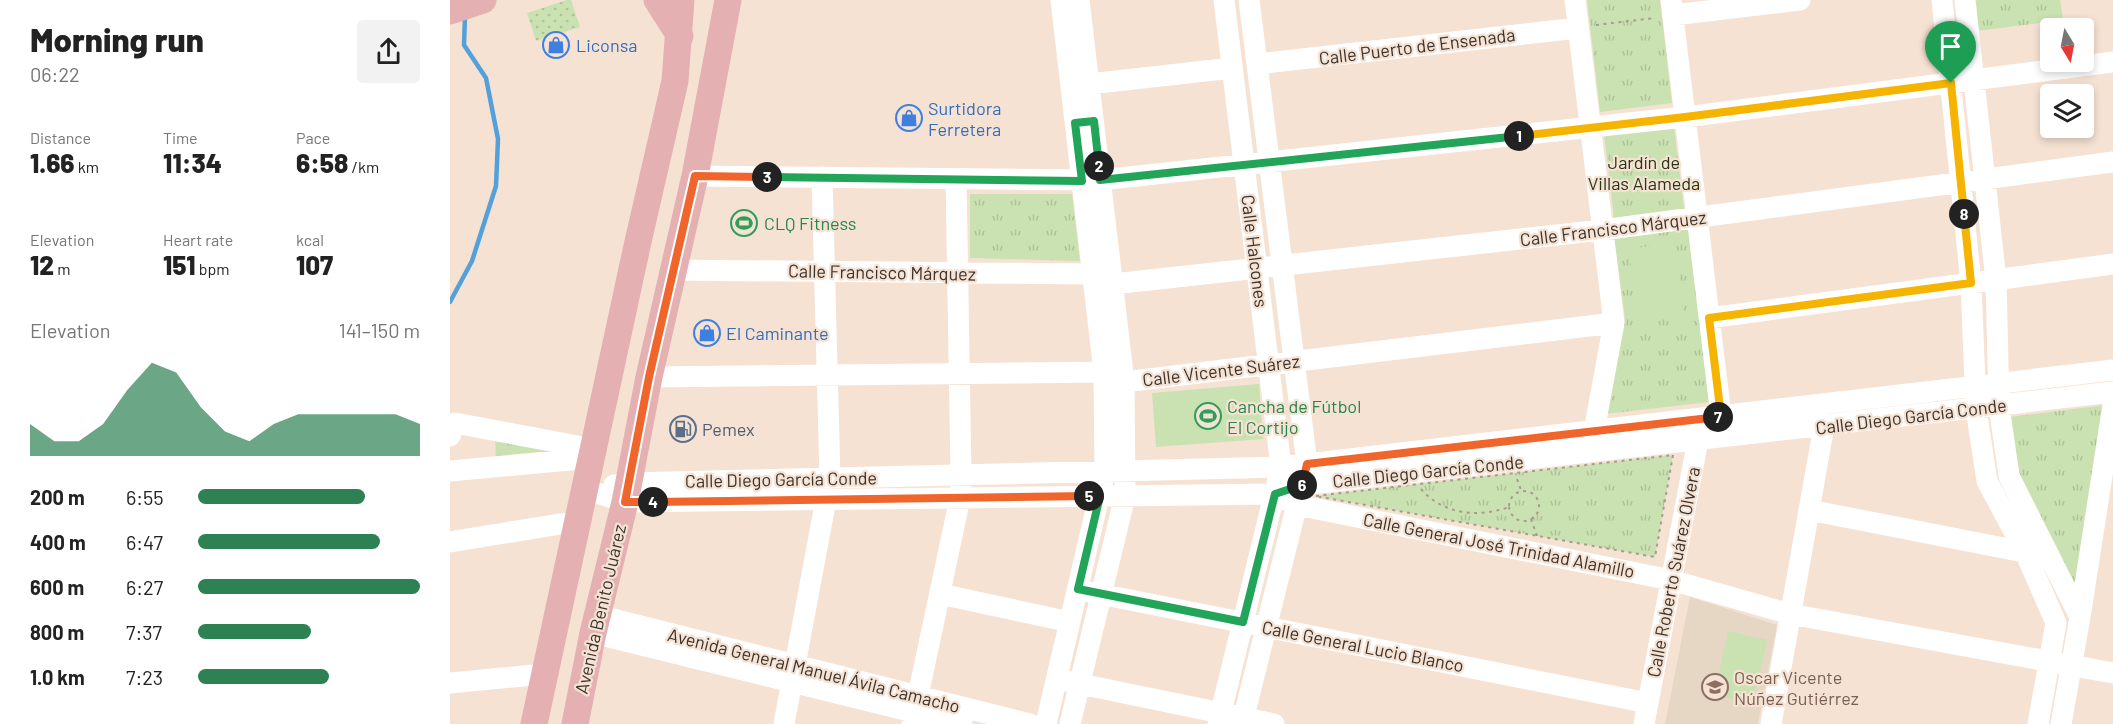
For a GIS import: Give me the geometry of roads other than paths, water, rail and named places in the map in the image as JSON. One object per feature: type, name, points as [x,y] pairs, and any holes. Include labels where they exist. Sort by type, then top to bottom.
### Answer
[{"type":"main road","points":[[450,11],[482,0]]},
{"type":"main road","points":[[657,0],[680,36]]},
{"type":"main road","points":[[534,724],[675,81],[681,0]]},
{"type":"main road","name":"Avenida Benito Juárez","points":[[575,724],[595,624],[627,492],[672,270],[695,176],[728,0]]},
{"type":"street","points":[[1046,724],[1100,496],[1115,471],[1124,382],[1113,284],[1091,180],[1084,122],[1061,0]]},
{"type":"street","points":[[1079,0],[1089,84],[1084,122]]},
{"type":"street","name":"Calle Halcones","points":[[1220,718],[1281,467],[1224,0]]},
{"type":"street","name":"Calle Halcones","points":[[1249,0],[1307,464]]},
{"type":"street","points":[[1575,0],[1614,323],[1594,431]]},
{"type":"street","points":[[1721,416],[1672,8],[1800,0]]},
{"type":"street","points":[[1942,0],[1971,283],[1976,409],[1987,482],[2025,552],[2056,623],[2038,724]]},
{"type":"street","points":[[1965,0],[1996,280],[1999,406],[2009,476],[2080,617]]},
{"type":"street","name":"Calle Puerto de Ensenada","points":[[1257,64],[1578,28]]},
{"type":"street","points":[[695,176],[1091,180],[1244,166],[1685,117],[2113,62]]},
{"type":"street","points":[[1089,84],[1232,68]]},
{"type":"street","name":"Calle Francisco Márquez","points":[[1113,284],[1602,230],[2113,162]]},
{"type":"street","points":[[784,724],[830,478],[822,177]]},
{"type":"street","points":[[915,711],[960,498],[956,179]]},
{"type":"street","points":[[1070,724],[1125,496],[1115,471],[1092,274],[1091,180]]},
{"type":"street","points":[[1709,318],[2113,264]]},
{"type":"street","name":"Calle Francisco Márquez","points":[[672,270],[1092,274]]},
{"type":"street","name":"Calle Vicente Suárez","points":[[649,377],[1104,372],[1124,382],[1614,323]]},
{"type":"street","points":[[2113,370],[2113,375]]},
{"type":"street","name":"Calle Diego García Conde","points":[[627,492],[830,478],[1281,467],[2113,370]]},
{"type":"street","name":"Calle Diego García Conde","points":[[1299,495],[1698,440],[2113,392]]},
{"type":"street","points":[[1774,724],[1790,614],[1824,426],[1823,405]]},
{"type":"street","points":[[2061,724],[2113,405]]},
{"type":"street","name":"Calle Roberto Suárez Olvera","points":[[1644,724],[1698,440],[1694,419]]},
{"type":"street","points":[[450,436],[455,423],[592,453]]},
{"type":"street","points":[[450,471],[592,453]]},
{"type":"street","points":[[1243,721],[1307,464]]},
{"type":"street","name":"Calle Diego García Conde","points":[[585,489],[826,500],[1275,494]]},
{"type":"street","name":"Calle General José Trinidad Alamillo","points":[[1275,494],[1299,495],[1671,580],[1790,614],[2113,673]]},
{"type":"street","points":[[1809,510],[2049,557]]},
{"type":"street","points":[[450,542],[578,523]]},
{"type":"street","name":"Calle General Lucio Blanco","points":[[1078,589],[1648,703]]},
{"type":"street","points":[[940,594],[1070,622]]},
{"type":"street","name":"Avenida General Manuel Ávila Camacho","points":[[595,624],[793,674],[962,724]]},
{"type":"street","points":[[450,683],[544,674]]},
{"type":"street","points":[[1057,679],[1220,718],[1274,724]]},
{"type":"street","name":"Avenida General Manuel Ávila Camacho","points":[[915,711],[1030,724]]},
{"type":"waterway","points":[[450,302],[472,261],[496,186],[498,139],[486,78],[464,45],[465,16]]},
{"type":"place","name":"Liconsa","points":[[556,45]]},
{"type":"place","name":"Surtidora Ferretera","points":[[909,118]]},
{"type":"place","name":"CLQ Fitness","points":[[744,223]]},
{"type":"place","name":"El Caminante","points":[[707,333]]},
{"type":"place","name":"Cancha de Fútbol El Cortijo","points":[[1208,416]]},
{"type":"place","name":"Pemex","points":[[683,429]]},
{"type":"place","name":"Oscar Vicente Núñez Gutiérrez","points":[[1715,687]]},
{"type":"park label","name":"Jardín de Villas Alameda","points":[[1644,172]]}]
